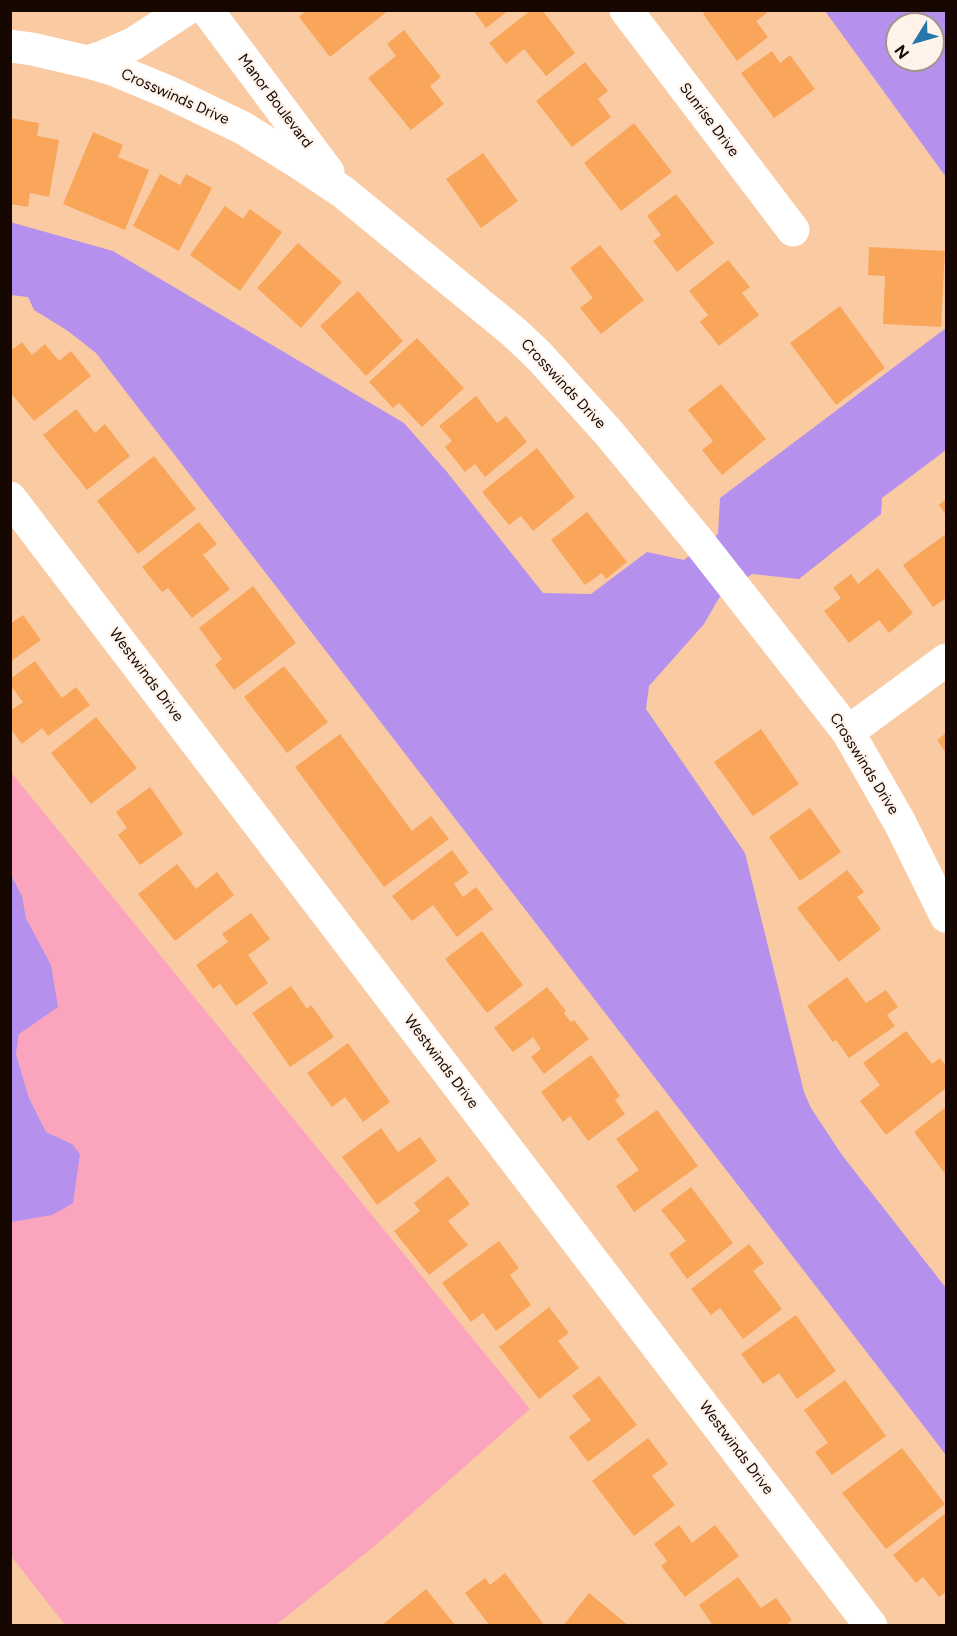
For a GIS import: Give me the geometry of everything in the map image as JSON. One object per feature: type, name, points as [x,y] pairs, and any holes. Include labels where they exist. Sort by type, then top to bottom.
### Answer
[{"type":"street","points":[[88,62],[133,44],[185,10]]},
{"type":"street","name":"Manor Boulevard","points":[[207,10],[343,192]]},
{"type":"street","name":"Sunrise Drive","points":[[626,10],[793,230]]},
{"type":"street","name":"Crosswinds Drive","points":[[10,46],[32,49],[115,70],[243,128],[343,192],[515,333],[608,432],[695,537],[848,732],[900,823],[946,916]]},
{"type":"street","name":"Westwinds Drive","points":[[10,498],[871,1626]]},
{"type":"street","points":[[848,732],[946,660]]},
{"type":"shaded area","points":[[825,11],[946,11],[946,177]]},
{"type":"shaded area","points":[[10,222],[113,251],[404,423],[447,472],[543,593],[591,594],[647,552],[684,560],[718,534],[720,498],[946,328],[946,450],[882,498],[881,514],[799,579],[752,574],[719,598],[704,624],[649,686],[646,709],[745,853],[804,1092],[811,1108],[842,1155],[946,1288],[946,1455],[96,353],[68,331],[34,310],[28,297],[11,295]]},
{"type":"shaded area","points":[[10,771],[530,1409],[377,1544],[276,1625],[65,1625],[11,1556],[11,1222],[30,1218],[72,1144],[46,1132],[29,1098],[16,1054],[19,1034],[51,965],[26,918],[22,896],[11,875]]},
{"type":"shaded area","points":[[11,875],[22,896],[26,918],[51,965],[58,1007],[19,1034],[16,1054],[29,1098],[46,1132],[72,1144],[80,1154],[73,1203],[52,1215],[11,1222]]},
{"type":"building","points":[[307,10],[389,10],[330,57],[299,17]]},
{"type":"building","points":[[473,10],[509,10],[486,28]]},
{"type":"building","points":[[531,10],[542,10],[575,53],[546,76],[524,49],[506,64],[489,43]]},
{"type":"building","points":[[708,10],[765,10],[767,13],[756,21],[768,37],[737,61],[703,14]]},
{"type":"building","points":[[404,30],[441,77],[430,86],[444,104],[411,130],[368,78],[396,56],[387,44]]},
{"type":"building","points":[[772,51],[780,63],[790,55],[815,89],[774,118],[741,73]]},
{"type":"building","points":[[585,62],[608,91],[598,99],[611,117],[572,147],[536,101]]},
{"type":"building","points":[[10,118],[39,123],[37,136],[59,140],[49,197],[30,193],[28,207],[10,204]]},
{"type":"building","points":[[634,123],[672,172],[621,211],[584,163]]},
{"type":"building","points":[[93,132],[123,145],[118,157],[149,170],[125,230],[63,204]]},
{"type":"building","points":[[483,153],[518,201],[481,228],[446,179]]},
{"type":"building","points":[[160,174],[180,185],[186,174],[212,188],[179,251],[133,226]]},
{"type":"building","points":[[676,194],[714,243],[677,272],[653,241],[661,235],[647,216]]},
{"type":"building","points":[[225,206],[243,219],[250,209],[282,232],[240,291],[190,255]]},
{"type":"building","points":[[298,243],[342,282],[301,328],[257,288]]},
{"type":"building","points":[[600,245],[644,300],[601,334],[580,308],[593,298],[570,268]]},
{"type":"building","points":[[869,247],[945,251],[941,327],[883,324],[885,276],[868,275]]},
{"type":"building","points":[[728,260],[750,287],[742,293],[759,315],[719,346],[700,322],[708,315],[689,291]]},
{"type":"building","points":[[358,291],[403,341],[366,376],[320,326]]},
{"type":"building","points":[[840,306],[885,368],[836,405],[790,343]]},
{"type":"building","points":[[417,338],[464,388],[422,427],[399,403],[393,408],[369,382]]},
{"type":"building","points":[[22,342],[32,355],[45,344],[59,361],[71,351],[91,376],[34,421],[10,392],[10,351]]},
{"type":"building","points":[[721,384],[766,439],[722,475],[702,450],[713,441],[688,410]]},
{"type":"building","points":[[476,396],[497,423],[506,416],[527,442],[485,477],[475,464],[465,472],[445,447],[452,441],[439,426]]},
{"type":"building","points":[[76,409],[95,433],[105,424],[130,456],[87,490],[43,435]]},
{"type":"building","points":[[537,448],[575,497],[533,531],[521,516],[509,525],[482,492]]},
{"type":"building","points":[[154,456],[196,509],[138,554],[97,501]]},
{"type":"building","points":[[946,499],[946,515],[939,505]]},
{"type":"building","points":[[587,512],[627,562],[606,579],[602,573],[585,585],[551,540]]},
{"type":"building","points":[[199,522],[217,544],[203,555],[230,589],[192,618],[168,588],[162,592],[142,567]]},
{"type":"building","points":[[946,534],[946,598],[933,607],[903,565]]},
{"type":"building","points":[[878,568],[913,613],[889,633],[879,620],[849,643],[824,611],[841,598],[833,588],[851,574],[858,584]]},
{"type":"building","points":[[253,586],[296,643],[234,690],[215,665],[222,659],[199,628]]},
{"type":"building","points":[[23,615],[41,640],[10,662],[10,624]]},
{"type":"building","points":[[35,661],[62,698],[76,687],[90,705],[48,736],[42,728],[22,744],[10,728],[10,711],[23,702],[10,685],[10,679]]},
{"type":"building","points":[[284,666],[328,722],[287,753],[244,697]]},
{"type":"building","points":[[96,717],[137,768],[91,804],[51,753]]},
{"type":"building","points":[[761,729],[799,784],[753,816],[714,762]]},
{"type":"building","points":[[946,733],[946,753],[937,740]]},
{"type":"building","points":[[340,734],[412,831],[431,816],[449,839],[384,887],[295,767]]},
{"type":"building","points":[[150,787],[183,834],[140,865],[118,835],[127,828],[116,812]]},
{"type":"building","points":[[810,808],[841,852],[800,881],[769,837]]},
{"type":"building","points":[[452,850],[469,873],[454,884],[463,897],[476,887],[493,909],[457,937],[433,905],[412,921],[392,896]]},
{"type":"building","points":[[177,864],[196,889],[217,872],[234,895],[175,941],[138,894]]},
{"type":"building","points":[[847,870],[864,892],[857,897],[881,929],[839,962],[797,908]]},
{"type":"building","points":[[251,913],[270,939],[248,955],[268,983],[236,1006],[220,984],[213,989],[196,965],[228,942],[222,934]]},
{"type":"building","points":[[482,931],[523,985],[487,1013],[445,959]]},
{"type":"building","points":[[847,977],[866,1003],[886,990],[898,1007],[887,1015],[895,1026],[849,1058],[836,1040],[833,1042],[807,1006]]},
{"type":"building","points":[[291,986],[307,1009],[311,1005],[334,1037],[290,1067],[252,1013]]},
{"type":"building","points":[[547,987],[566,1011],[564,1013],[571,1022],[574,1020],[589,1039],[544,1074],[531,1057],[541,1049],[533,1037],[513,1052],[494,1028]]},
{"type":"building","points":[[906,1031],[932,1064],[940,1058],[946,1066],[946,1088],[886,1135],[860,1101],[880,1085],[863,1063]]},
{"type":"building","points":[[348,1043],[390,1102],[363,1122],[345,1097],[332,1107],[307,1073]]},
{"type":"building","points":[[591,1055],[620,1096],[615,1100],[625,1114],[588,1141],[570,1116],[563,1122],[541,1092]]},
{"type":"building","points":[[946,1107],[946,1175],[914,1132]]},
{"type":"building","points":[[657,1110],[698,1166],[634,1212],[616,1186],[639,1170],[616,1139]]},
{"type":"building","points":[[381,1128],[398,1152],[420,1137],[437,1161],[377,1205],[342,1157]]},
{"type":"building","points":[[448,1176],[470,1204],[448,1221],[468,1245],[429,1275],[394,1231],[420,1211],[414,1203]]},
{"type":"building","points":[[691,1187],[733,1243],[687,1279],[669,1254],[686,1241],[661,1210]]},
{"type":"building","points":[[499,1241],[519,1268],[510,1275],[531,1305],[496,1331],[483,1313],[471,1322],[442,1283]]},
{"type":"building","points":[[749,1244],[764,1263],[753,1271],[782,1309],[743,1339],[720,1308],[711,1315],[691,1289]]},
{"type":"building","points":[[549,1307],[569,1333],[558,1341],[579,1368],[539,1399],[499,1347]]},
{"type":"building","points":[[796,1315],[836,1371],[797,1399],[779,1373],[763,1384],[741,1354]]},
{"type":"building","points":[[599,1376],[637,1425],[588,1462],[569,1437],[591,1420],[572,1396]]},
{"type":"building","points":[[845,1380],[886,1436],[832,1475],[815,1452],[828,1443],[804,1410]]},
{"type":"building","points":[[648,1438],[668,1464],[652,1476],[675,1505],[634,1536],[592,1481]]},
{"type":"building","points":[[902,1448],[945,1504],[886,1549],[842,1493]]},
{"type":"building","points":[[946,1513],[946,1592],[939,1597],[923,1577],[916,1583],[893,1555]]},
{"type":"building","points":[[679,1525],[692,1543],[715,1525],[739,1556],[685,1597],[661,1566],[667,1561],[654,1544]]},
{"type":"building","points":[[505,1573],[545,1626],[490,1626],[465,1593],[485,1578],[490,1585]]},
{"type":"building","points":[[738,1577],[761,1608],[776,1598],[792,1620],[785,1626],[713,1626],[699,1605]]},
{"type":"building","points":[[426,1589],[456,1626],[381,1626]]},
{"type":"building","points":[[589,1593],[629,1626],[563,1626]]}]
